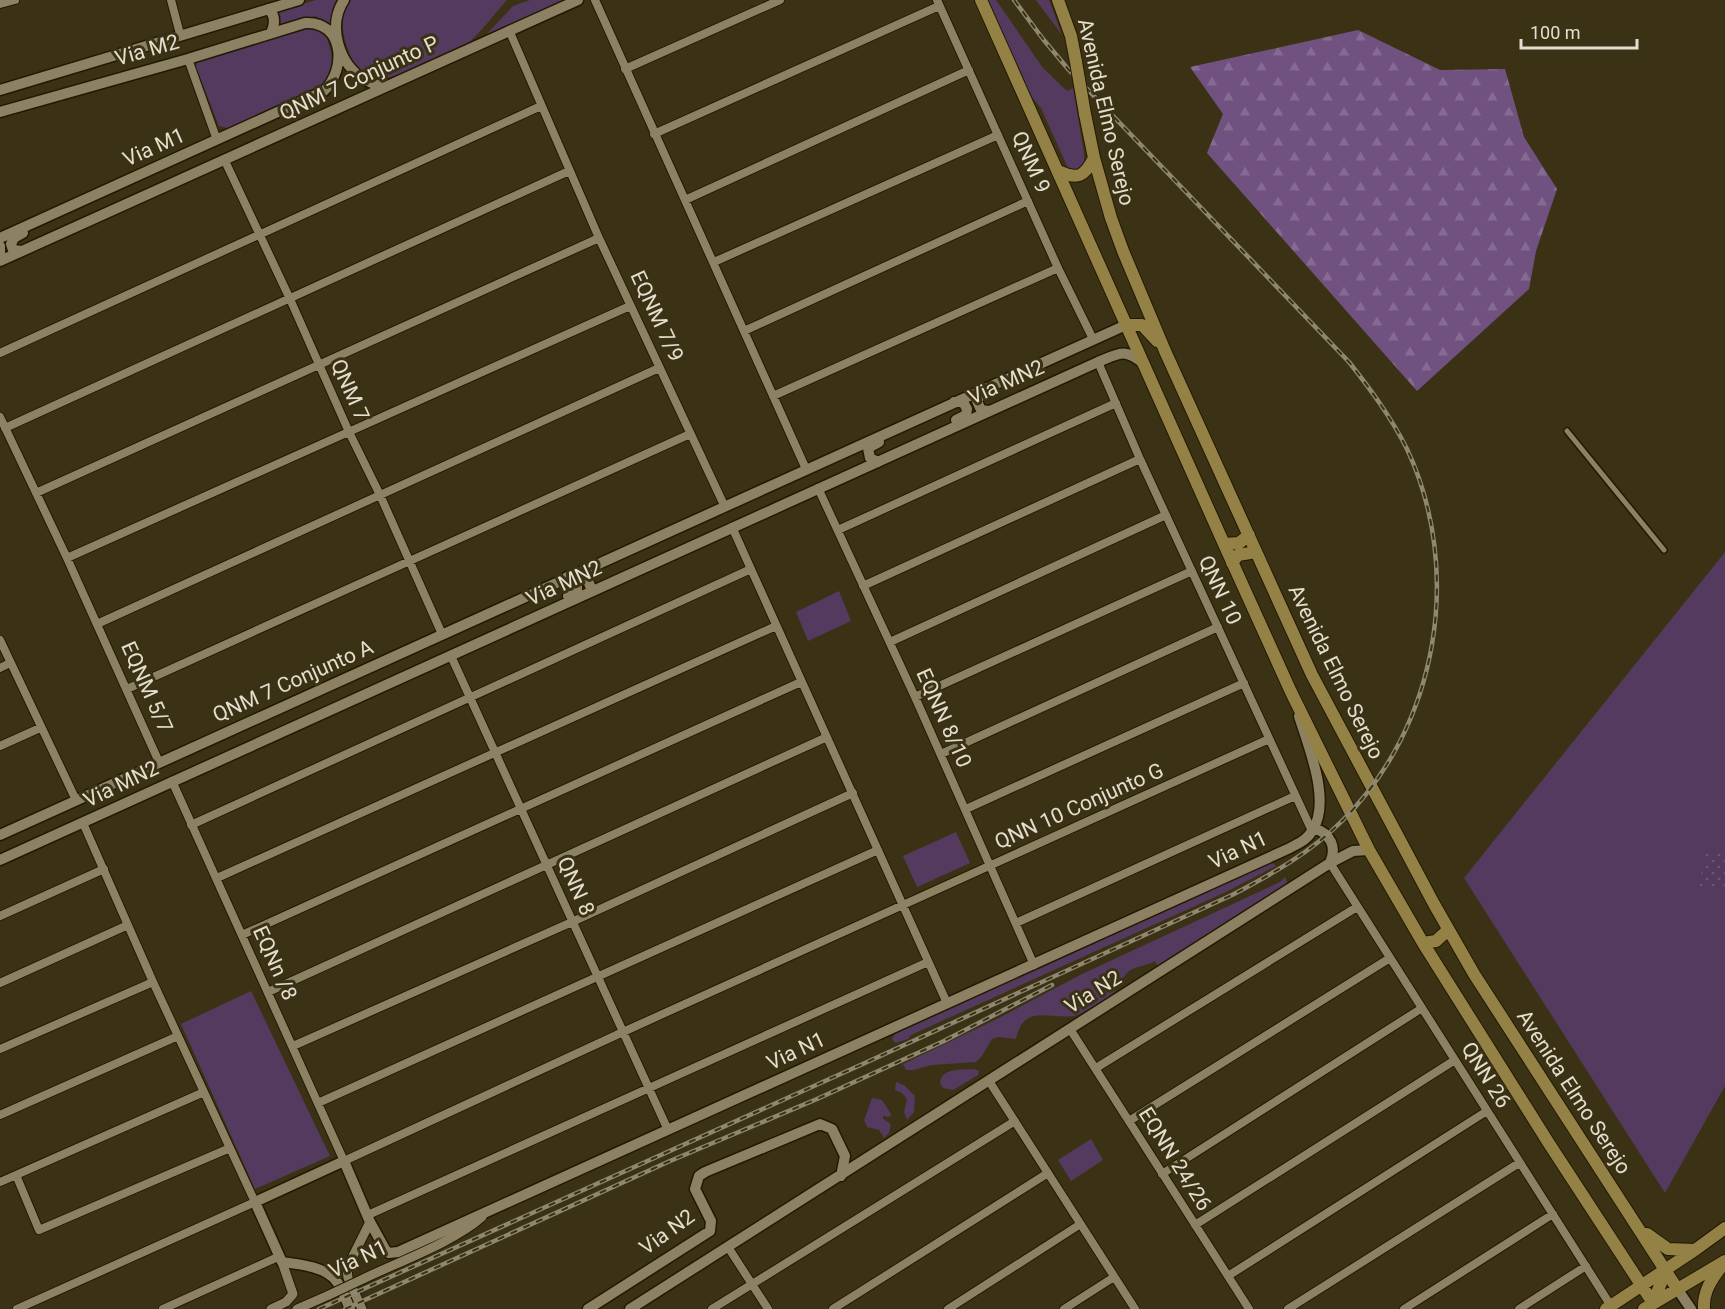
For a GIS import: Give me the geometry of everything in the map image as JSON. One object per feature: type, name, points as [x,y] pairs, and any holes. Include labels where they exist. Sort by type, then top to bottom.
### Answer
[{"type":"main road","points":[[0,90],[299,0]]},
{"type":"main road","points":[[344,0],[336,26],[338,46],[355,73],[366,81],[383,87]]},
{"type":"main road","points":[[510,30],[578,0]]},
{"type":"main road","points":[[981,0],[1224,544],[1292,692],[1369,850],[1423,943],[1641,1285],[1651,1307]]},
{"type":"main road","name":"Avenida Elmo Serejo","points":[[1058,0],[1071,36],[1094,158],[1123,251],[1165,351],[1312,675],[1448,930],[1474,974],[1691,1309]]},
{"type":"main road","points":[[268,9],[273,13],[274,19],[271,33]]},
{"type":"main road","name":"Via M2","points":[[0,112],[305,23],[319,24],[326,28],[338,46]]},
{"type":"main road","name":"QNM 7 Conjunto P","points":[[0,261],[510,30]]},
{"type":"main road","name":"Via M1","points":[[0,238],[324,91],[336,77],[338,46]]},
{"type":"main road","points":[[1058,171],[1071,177],[1081,175],[1088,169],[1094,158]]},
{"type":"main road","points":[[22,251],[13,250],[11,244],[14,238],[70,212],[92,196]]},
{"type":"main road","points":[[0,246],[0,253]]},
{"type":"main road","points":[[724,506],[1126,325],[1142,325],[1165,351]]},
{"type":"main road","name":"Via MN2","points":[[0,860],[1098,362],[1126,352],[1143,363]]},
{"type":"main road","points":[[988,411],[981,410],[977,405],[976,401],[980,396],[1024,376],[1053,357]]},
{"type":"main road","points":[[896,454],[920,436],[966,415],[967,406],[963,402],[954,402]]},
{"type":"main road","points":[[878,462],[870,458],[868,448],[889,437],[895,428]]},
{"type":"main road","name":"QNM 7 Conjunto A","points":[[159,762],[724,506]]},
{"type":"main road","points":[[1224,544],[1239,543],[1249,535]]},
{"type":"main road","points":[[1233,563],[1242,553],[1256,552]]},
{"type":"main road","points":[[584,570],[592,591]]},
{"type":"main road","points":[[495,636],[529,614],[577,592],[578,582],[567,577]]},
{"type":"main road","points":[[1292,692],[1318,786],[1320,807],[1313,830],[1327,835],[1332,843],[1333,853],[1330,863]]},
{"type":"main road","points":[[308,696],[316,716]]},
{"type":"main road","points":[[231,755],[256,738],[302,714],[296,701]]},
{"type":"main road","name":"EQNM 5/7","points":[[3,835],[159,762]]},
{"type":"main road","name":"Via N1","points":[[488,1211],[1290,848],[1305,840],[1313,830]]},
{"type":"main road","name":"Via N2","points":[[630,1309],[1330,863],[1353,851],[1369,850]]},
{"type":"main road","points":[[1423,943],[1436,941],[1448,930]]},
{"type":"main road","name":"Via N2","points":[[588,1309],[708,1233],[711,1221],[695,1189],[699,1176],[705,1172],[820,1124],[832,1129],[845,1156],[841,1176]]},
{"type":"main road","points":[[350,1309],[333,1277],[281,1259],[255,1202],[344,1161],[369,1219],[386,1251],[393,1253],[488,1211]]},
{"type":"main road","points":[[1640,1228],[1657,1243],[1668,1249],[1695,1250]]},
{"type":"main road","points":[[1609,1307],[1725,1228]]},
{"type":"main road","points":[[602,1309],[652,1275],[677,1252]]},
{"type":"main road","points":[[1651,1307],[1725,1262]]},
{"type":"main road","points":[[1704,1309],[1707,1288],[1725,1262]]},
{"type":"main road","points":[[1651,1307],[1666,1270]]},
{"type":"street","points":[[0,4],[15,0]]},
{"type":"street","points":[[171,0],[180,34]]},
{"type":"street","points":[[596,0],[654,134],[806,469]]},
{"type":"street","points":[[625,69],[780,0]]},
{"type":"street","points":[[654,134],[938,3]]},
{"type":"street","name":"QNM 9","points":[[938,3],[1093,339]]},
{"type":"street","name":"EQNM 7/9","points":[[510,30],[599,238],[724,506]]},
{"type":"street","points":[[188,59],[216,140]]},
{"type":"street","points":[[685,200],[969,70]]},
{"type":"street","points":[[0,353],[541,106]]},
{"type":"street","points":[[714,262],[999,135]]},
{"type":"street","name":"QNM 7","points":[[225,161],[442,634]]},
{"type":"street","points":[[5,428],[569,171]]},
{"type":"street","points":[[744,331],[1028,201]]},
{"type":"street","points":[[36,493],[599,238]]},
{"type":"street","points":[[773,396],[1058,267]]},
{"type":"street","points":[[67,558],[630,306]]},
{"type":"street","name":"QNN 10","points":[[1098,362],[1140,459],[1295,796],[1313,830]]},
{"type":"street","points":[[97,624],[659,368]]},
{"type":"street","points":[[838,530],[1116,403]]},
{"type":"street","name":"EQNM 5/7","points":[[0,417],[67,558],[159,762]]},
{"type":"street","points":[[1567,431],[1664,550]]},
{"type":"street","points":[[127,689],[690,434]]},
{"type":"street","points":[[863,586],[1140,459]]},
{"type":"street","name":"EQNN 8/10","points":[[818,488],[966,809],[1034,965]]},
{"type":"street","points":[[890,642],[1166,514]]},
{"type":"street","points":[[732,527],[947,1003]]},
{"type":"street","points":[[191,825],[751,570]]},
{"type":"street","points":[[915,697],[1192,571]]},
{"type":"street","points":[[217,878],[776,626]]},
{"type":"street","points":[[941,754],[1218,627]]},
{"type":"street","points":[[0,640],[76,800]]},
{"type":"street","name":"QNN 8","points":[[451,656],[668,1131]]},
{"type":"street","points":[[0,668],[10,663]]},
{"type":"street","points":[[243,935],[801,682]]},
{"type":"street","points":[[966,809],[1244,683]]},
{"type":"street","points":[[0,746],[40,728]]},
{"type":"street","points":[[268,992],[827,737]]},
{"type":"street","name":"QNN 10 Conjunto G","points":[[344,1161],[1269,739]]},
{"type":"street","name":"EQNn /8","points":[[172,781],[344,1161]]},
{"type":"street","points":[[293,1046],[853,793]]},
{"type":"street","points":[[1016,923],[1295,796]]},
{"type":"street","points":[[17,1309],[255,1202],[83,824]]},
{"type":"street","points":[[318,1103],[878,850]]},
{"type":"street","name":"QNN 26","points":[[1330,863],[1586,1266],[1609,1307]]},
{"type":"street","points":[[0,916],[104,869]]},
{"type":"street","points":[[1096,1068],[1357,907]]},
{"type":"street","points":[[0,983],[128,925]]},
{"type":"street","points":[[1129,1121],[1390,958]]},
{"type":"street","points":[[362,1309],[348,1278],[347,1268],[369,1219],[648,1087],[928,962]]},
{"type":"street","points":[[0,1049],[153,982]]},
{"type":"street","points":[[1162,1174],[1422,1008]]},
{"type":"street","name":"EQNN 24/26","points":[[1070,1029],[1249,1309]]},
{"type":"street","points":[[0,1115],[178,1036]]},
{"type":"street","points":[[1195,1225],[1455,1060]]},
{"type":"street","points":[[989,1081],[1079,1225],[1135,1309]]},
{"type":"street","points":[[0,1182],[204,1092]]},
{"type":"street","points":[[1228,1276],[1487,1111]]},
{"type":"street","points":[[712,1309],[1015,1121]]},
{"type":"street","points":[[16,1175],[39,1230],[230,1148]]},
{"type":"street","points":[[1288,1309],[1520,1162]]},
{"type":"street","points":[[833,1309],[1048,1173]]},
{"type":"street","name":"Via N1","points":[[297,1309],[456,1234],[488,1211]]},
{"type":"street","points":[[1404,1309],[1553,1214]]},
{"type":"street","points":[[948,1309],[1079,1225]]},
{"type":"street","points":[[728,1247],[768,1309]]},
{"type":"street","points":[[163,1309],[281,1259],[293,1294],[286,1302],[271,1309]]},
{"type":"street","points":[[1519,1309],[1586,1266]]},
{"type":"street","points":[[1064,1309],[1114,1277]]},
{"type":"shaded area","points":[[316,0],[338,0],[333,28],[315,16],[279,26],[278,11]]},
{"type":"shaded area","points":[[350,0],[507,0],[480,32],[463,47],[399,74],[377,78],[368,76],[359,70],[346,44],[343,15]]},
{"type":"shaded area","points":[[530,0],[567,0],[484,37],[513,6]]},
{"type":"shaded area","points":[[987,0],[996,0],[1043,68],[1067,91],[1073,88],[1084,153],[1084,164],[1080,170],[1072,171],[1068,168],[1041,108],[1029,94]]},
{"type":"shaded area","points":[[1036,0],[1049,0],[1062,35]]},
{"type":"shaded area","points":[[307,26],[320,29],[326,35],[331,52],[333,70],[324,85],[235,126],[227,128],[219,126],[196,67],[197,61]]},
{"type":"shaded area","points":[[1725,552],[1725,1086],[1665,1193],[1464,878]]},
{"type":"shaded area","points":[[839,591],[851,621],[808,641],[796,612]]},
{"type":"shaded area","points":[[956,832],[970,863],[917,887],[903,856]]},
{"type":"shaded area","points":[[1703,850],[1725,852],[1725,890],[1700,888]]},
{"type":"shaded area","points":[[1271,862],[1276,866],[1226,892],[911,1035],[908,1039],[895,1043],[892,1039],[895,1034],[976,997],[976,995]]},
{"type":"shaded area","points":[[1285,877],[1287,882],[1285,886],[1158,968],[1155,961],[1129,971],[1113,993],[1086,1011],[1068,1016],[1032,1017],[1020,1027],[1016,1039],[998,1037],[992,1039],[976,1062],[932,1065],[913,1070],[906,1070],[903,1064],[999,1018],[1080,975],[1280,882]]},
{"type":"shaded area","points":[[251,991],[330,1156],[255,1189],[181,1024]]},
{"type":"shaded area","points":[[975,1069],[979,1071],[978,1075],[953,1090],[943,1088],[940,1083],[944,1074],[949,1072]]},
{"type":"shaded area","points":[[896,1082],[904,1085],[915,1096],[914,1112],[907,1120],[904,1112],[907,1099],[895,1090]]},
{"type":"shaded area","points":[[872,1098],[882,1100],[891,1114],[890,1117],[883,1116],[883,1119],[891,1124],[889,1133],[884,1138],[879,1130],[867,1127],[864,1120]]},
{"type":"shaded area","points":[[1091,1139],[1103,1160],[1071,1181],[1058,1160]]},
{"type":"green space","points":[[1358,30],[1440,70],[1505,69],[1524,137],[1557,189],[1536,251],[1529,289],[1417,391],[1207,153],[1223,114],[1190,67]]},
{"type":"railway","points":[[319,1309],[1232,895],[1290,862],[1330,833],[1375,783],[1401,740],[1420,694],[1432,645],[1437,595],[1434,545],[1425,496],[1407,449],[1380,404],[1349,362],[1068,69],[1014,0]]},
{"type":"railway","points":[[345,1309],[670,1161],[817,1099],[944,1041],[1052,985]]}]
